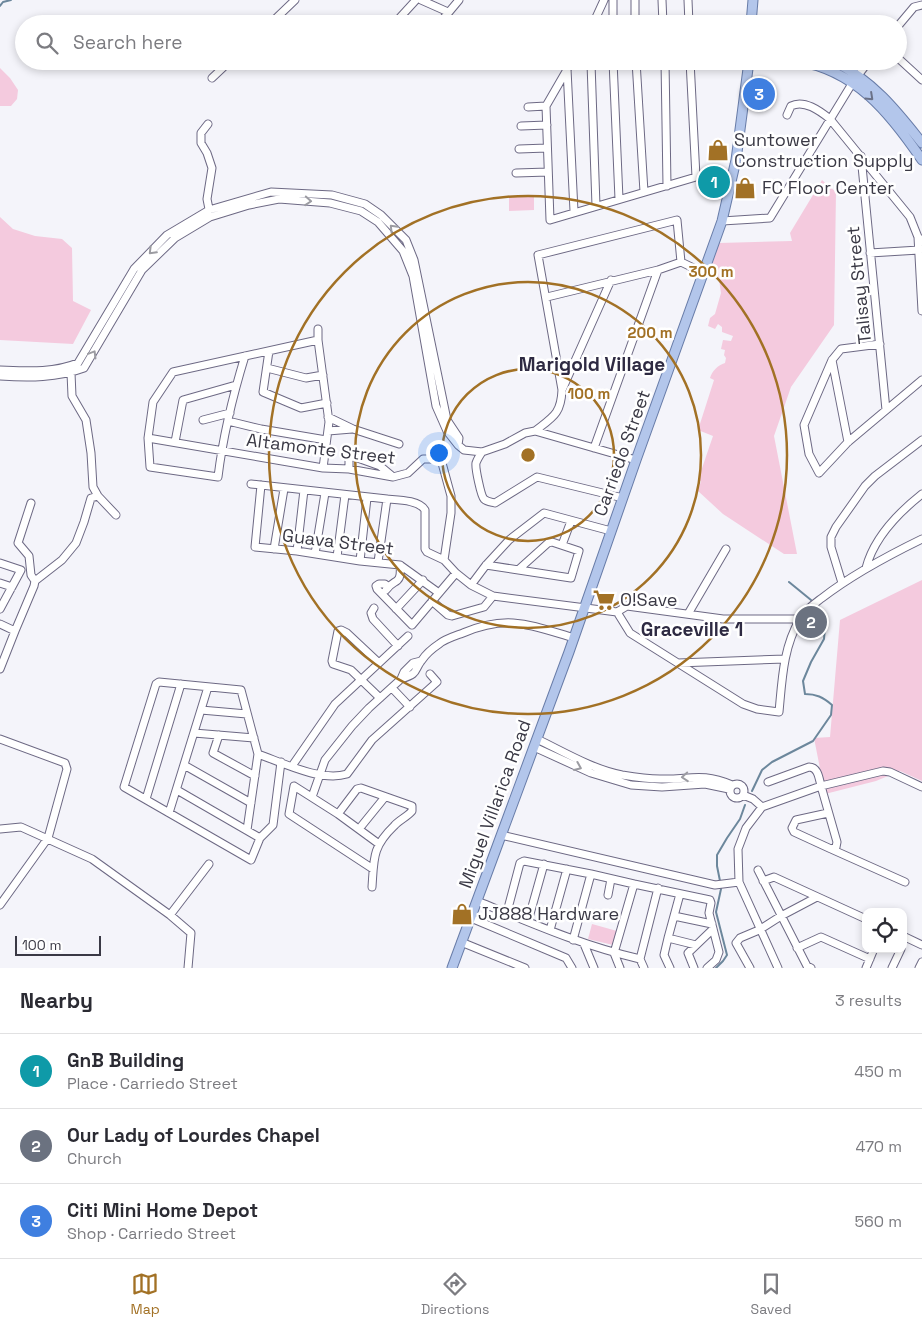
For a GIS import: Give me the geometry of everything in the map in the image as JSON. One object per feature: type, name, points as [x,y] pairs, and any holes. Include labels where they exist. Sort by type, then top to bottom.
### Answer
[{"type":"main road","points":[[752,15],[753,0]]},
{"type":"main road","name":"Carriedo Street","points":[[570,652],[584,607],[722,221],[736,160],[747,70]]},
{"type":"main road","points":[[831,70],[856,78],[922,160]]},
{"type":"main road","points":[[846,70],[887,101],[922,143]]},
{"type":"main road","name":"Miguel Villarica Road","points":[[452,968],[570,652]]},
{"type":"street","points":[[279,15],[295,0]]},
{"type":"street","points":[[404,15],[416,0]]},
{"type":"street","points":[[421,0],[448,12]]},
{"type":"street","points":[[446,15],[459,0]]},
{"type":"street","points":[[597,15],[604,0]]},
{"type":"street","points":[[613,0],[613,15]]},
{"type":"street","points":[[635,0],[635,15]]},
{"type":"street","points":[[662,0],[663,15]]},
{"type":"street","points":[[688,0],[689,15]]},
{"type":"street","points":[[907,16],[914,8],[922,5]]},
{"type":"street","points":[[907,66],[922,80]]},
{"type":"street","points":[[212,78],[220,70]]},
{"type":"street","points":[[566,70],[546,106],[550,220],[574,211],[696,178],[690,70]]},
{"type":"street","points":[[567,70],[574,211]]},
{"type":"street","points":[[592,70],[596,206]]},
{"type":"street","points":[[613,70],[620,199]]},
{"type":"street","points":[[637,70],[644,192]]},
{"type":"street","points":[[665,70],[667,186]]},
{"type":"street","points":[[722,221],[770,218],[862,70]]},
{"type":"street","points":[[787,115],[791,106],[797,104],[816,108],[830,119],[910,217],[920,239],[922,311]]},
{"type":"street","points":[[528,107],[546,106]]},
{"type":"street","points":[[208,124],[201,133],[202,143],[212,168],[207,199],[210,213]]},
{"type":"street","points":[[521,126],[547,125]]},
{"type":"street","points":[[519,149],[547,148]]},
{"type":"street","name":"Talisay Street","points":[[861,156],[886,410]]},
{"type":"street","points":[[516,174],[548,172]]},
{"type":"street","points":[[0,370],[42,371],[66,368],[78,363],[134,269],[167,236],[210,213],[271,192],[332,195],[381,216],[406,240],[414,260],[448,420],[464,450],[482,452],[505,444],[525,433],[535,432],[636,460]]},
{"type":"street","points":[[0,376],[52,376],[71,373],[84,368],[142,270],[175,238],[210,213]]},
{"type":"street","points":[[535,432],[557,413],[562,405],[562,390],[538,255],[677,220],[681,262]]},
{"type":"street","points":[[870,253],[919,250]]},
{"type":"street","points":[[546,297],[658,270],[681,262],[704,273]]},
{"type":"street","points":[[594,448],[658,270]]},
{"type":"street","points":[[562,390],[611,280]]},
{"type":"street","points":[[318,329],[328,417],[323,468]]},
{"type":"street","points":[[245,356],[236,385],[221,451],[218,477],[150,467],[148,438],[153,402],[173,372],[245,356],[269,351],[318,340]]},
{"type":"street","points":[[880,344],[841,349],[832,360],[804,425],[809,454],[820,472],[848,442],[922,380]]},
{"type":"street","points":[[269,351],[263,392],[301,408],[327,403]]},
{"type":"street","points":[[832,360],[848,442]]},
{"type":"street","points":[[267,368],[306,378],[323,375]]},
{"type":"street","points":[[71,373],[72,396],[86,420],[91,453],[93,487],[98,496],[116,515]]},
{"type":"street","points":[[175,442],[183,400],[236,385]]},
{"type":"street","points":[[203,420],[230,413]]},
{"type":"street","points":[[328,417],[353,429],[399,444]]},
{"type":"street","points":[[228,421],[261,429],[326,440]]},
{"type":"street","points":[[328,431],[353,429]]},
{"type":"street","name":"Altamonte Street","points":[[148,438],[323,468],[349,469],[393,477],[408,473],[424,459],[438,459],[442,463],[451,496],[451,513],[444,560]]},
{"type":"street","points":[[842,583],[830,547],[831,537],[836,527],[865,486],[875,476],[922,440]]},
{"type":"street","points":[[482,452],[476,463],[476,468],[482,496],[490,502],[495,503],[536,477],[623,498]]},
{"type":"street","points":[[349,469],[349,460],[352,456],[380,466],[393,477]]},
{"type":"street","points":[[251,484],[409,502],[425,508],[425,549],[427,552],[444,560],[471,585],[493,596],[617,612],[627,606],[723,619],[800,619]]},
{"type":"street","name":"Guava Street","points":[[261,484],[255,547],[297,551],[360,561],[400,564],[439,593]]},
{"type":"street","points":[[274,549],[284,489]]},
{"type":"street","points":[[297,551],[304,490]]},
{"type":"street","points":[[315,554],[325,493]]},
{"type":"street","points":[[866,568],[873,549],[892,522],[905,507],[922,494]]},
{"type":"street","points":[[336,557],[345,495]]},
{"type":"street","points":[[0,669],[30,599],[35,581],[62,560],[76,544],[89,501],[98,496]]},
{"type":"street","points":[[360,561],[367,498]]},
{"type":"street","points":[[378,562],[387,499]]},
{"type":"street","points":[[31,503],[18,543],[29,556],[31,575],[35,581]]},
{"type":"street","points":[[471,585],[509,540],[544,513],[611,531]]},
{"type":"street","points":[[562,545],[571,521]]},
{"type":"street","points":[[617,612],[630,633],[743,704],[757,709],[778,712],[785,659],[789,644],[800,619],[807,610],[842,583],[866,568],[922,539]]},
{"type":"street","points":[[486,565],[518,570],[571,578],[579,551],[552,542],[548,543],[518,570]]},
{"type":"street","points":[[688,614],[726,549]]},
{"type":"street","points":[[0,563],[21,570],[1,606]]},
{"type":"street","points":[[400,564],[401,574],[396,582],[387,587],[385,584],[376,586],[412,624],[456,573]]},
{"type":"street","points":[[396,609],[423,580]]},
{"type":"street","points":[[0,583],[12,587]]},
{"type":"street","points":[[432,601],[448,615],[452,616],[484,607],[493,596]]},
{"type":"street","points":[[374,608],[371,613],[373,619],[398,646]]},
{"type":"street","points":[[312,797],[325,760],[368,708],[401,679],[411,676],[418,670],[421,661],[440,643],[489,623],[508,622],[526,624],[574,638]]},
{"type":"street","points":[[0,624],[15,631]]},
{"type":"street","points":[[379,663],[348,633],[339,630],[333,664],[351,670],[380,698]]},
{"type":"street","points":[[292,766],[335,704],[408,636]]},
{"type":"street","points":[[677,663],[785,659]]},
{"type":"street","points":[[258,754],[320,775],[338,776],[349,773],[372,740],[437,682],[430,674]]},
{"type":"street","points":[[247,830],[258,754],[241,690],[159,682],[156,684],[124,787],[252,859],[260,838],[272,825],[280,762]]},
{"type":"street","points":[[146,799],[181,684]]},
{"type":"street","points":[[169,813],[208,687]]},
{"type":"street","points":[[392,688],[410,707]]},
{"type":"street","points":[[201,710],[247,714]]},
{"type":"street","points":[[194,733],[254,738]]},
{"type":"street","points":[[219,735],[213,753],[255,776]]},
{"type":"street","points":[[0,739],[67,766],[48,838],[0,905]]},
{"type":"street","points":[[535,743],[622,775],[661,779],[703,776],[717,778],[731,787],[736,783],[741,784],[744,790],[743,795],[753,799],[762,807]]},
{"type":"street","points":[[184,765],[251,803]]},
{"type":"street","points":[[768,782],[809,767],[813,767],[816,770],[836,842],[836,847],[831,849]]},
{"type":"street","points":[[778,968],[759,930],[739,882],[738,849],[746,828],[762,807],[821,786],[883,771],[890,772],[922,787]]},
{"type":"street","points":[[374,869],[289,814],[294,786],[338,814],[379,844]]},
{"type":"street","points":[[338,814],[357,790],[361,788],[412,806],[412,811],[394,825],[379,844],[373,860],[372,887]]},
{"type":"street","points":[[177,790],[260,838]]},
{"type":"street","points":[[359,829],[385,797]]},
{"type":"street","points":[[828,813],[796,820],[792,828],[794,832],[905,882]]},
{"type":"street","points":[[0,829],[21,827],[92,859],[170,915],[191,933],[188,968]]},
{"type":"street","points":[[501,836],[715,885],[739,882]]},
{"type":"street","points":[[507,912],[520,863],[526,860],[710,900],[712,927],[719,952],[716,960],[707,968]]},
{"type":"street","points":[[170,915],[209,864]]},
{"type":"street","points":[[528,921],[544,864]]},
{"type":"street","points":[[550,930],[567,869]]},
{"type":"street","points":[[758,870],[797,948],[807,966],[811,968]]},
{"type":"street","points":[[573,940],[591,874]]},
{"type":"street","points":[[764,881],[774,877],[862,917]]},
{"type":"street","points":[[608,895],[611,879]]},
{"type":"street","points":[[620,968],[614,953],[634,884]]},
{"type":"street","points":[[644,968],[640,959],[658,888]]},
{"type":"street","points":[[670,968],[664,955],[680,894]]},
{"type":"street","points":[[750,968],[736,943],[740,938],[759,930],[817,897]]},
{"type":"street","points":[[477,901],[584,944],[640,959]]},
{"type":"street","points":[[674,916],[712,927]]},
{"type":"street","points":[[470,918],[566,958],[572,968]]},
{"type":"street","points":[[694,968],[688,953],[712,927]]},
{"type":"street","points":[[797,948],[821,937],[870,959]]},
{"type":"street","points":[[668,938],[696,945]]},
{"type":"street","points":[[907,940],[922,945]]},
{"type":"street","points":[[461,942],[525,968]]},
{"type":"street","points":[[584,944],[594,968]]},
{"type":"street","points":[[866,968],[872,953]]},
{"type":"street","points":[[892,968],[899,953]]},
{"type":"street","points":[[920,968],[922,962]]},
{"type":"shaded area","points":[[0,68],[18,90],[17,99],[11,106],[0,106]]},
{"type":"shaded area","points":[[822,180],[836,192],[834,325],[791,387],[774,436],[797,554],[784,554],[723,514],[698,491],[701,481],[698,480],[713,436],[698,430],[714,380],[710,378],[711,375],[718,367],[725,363],[725,350],[721,349],[723,340],[731,341],[733,336],[722,332],[722,327],[718,324],[715,329],[708,326],[710,318],[715,314],[721,293],[718,273],[711,268],[719,243],[792,241],[790,233]]},
{"type":"shaded area","points":[[534,195],[534,210],[509,211],[509,196]]},
{"type":"shaded area","points":[[0,217],[13,229],[35,236],[62,239],[72,248],[73,301],[91,310],[73,344],[0,340]]},
{"type":"shaded area","points":[[922,580],[922,781],[900,771],[876,781],[825,794],[814,738],[830,737],[840,620]]},
{"type":"shaded area","points":[[592,924],[617,931],[613,945],[588,939]]},
{"type":"waterway","points":[[0,6],[3,2],[11,0]]},
{"type":"waterway","points":[[789,582],[811,600]]},
{"type":"waterway","points":[[752,791],[762,770],[772,762],[813,741],[831,715],[832,705],[819,696],[805,694],[803,681],[824,639],[826,615],[819,607]]},
{"type":"waterway","points":[[720,881],[717,855],[740,819],[745,805]]},
{"type":"waterway","points":[[716,968],[727,955],[716,912],[721,889]]},
{"type":"place","name":"Citi Mini Home Depot","points":[[759,94]]},
{"type":"place","name":"Suntower Construction Supply","points":[[718,150]]},
{"type":"place","name":"GnB Building","points":[[714,182]]},
{"type":"place","name":"FC Floor Center","points":[[745,188]]},
{"type":"place","name":"O!Save","points":[[604,600]]},
{"type":"place","name":"Our Lady of Lourdes Chapel","points":[[811,622]]},
{"type":"place","name":"JJ888 Hardware","points":[[462,914]]},
{"type":"district","name":"Marigold Village","points":[[592,364]]},
{"type":"district","name":"Graceville 1","points":[[692,629]]}]
